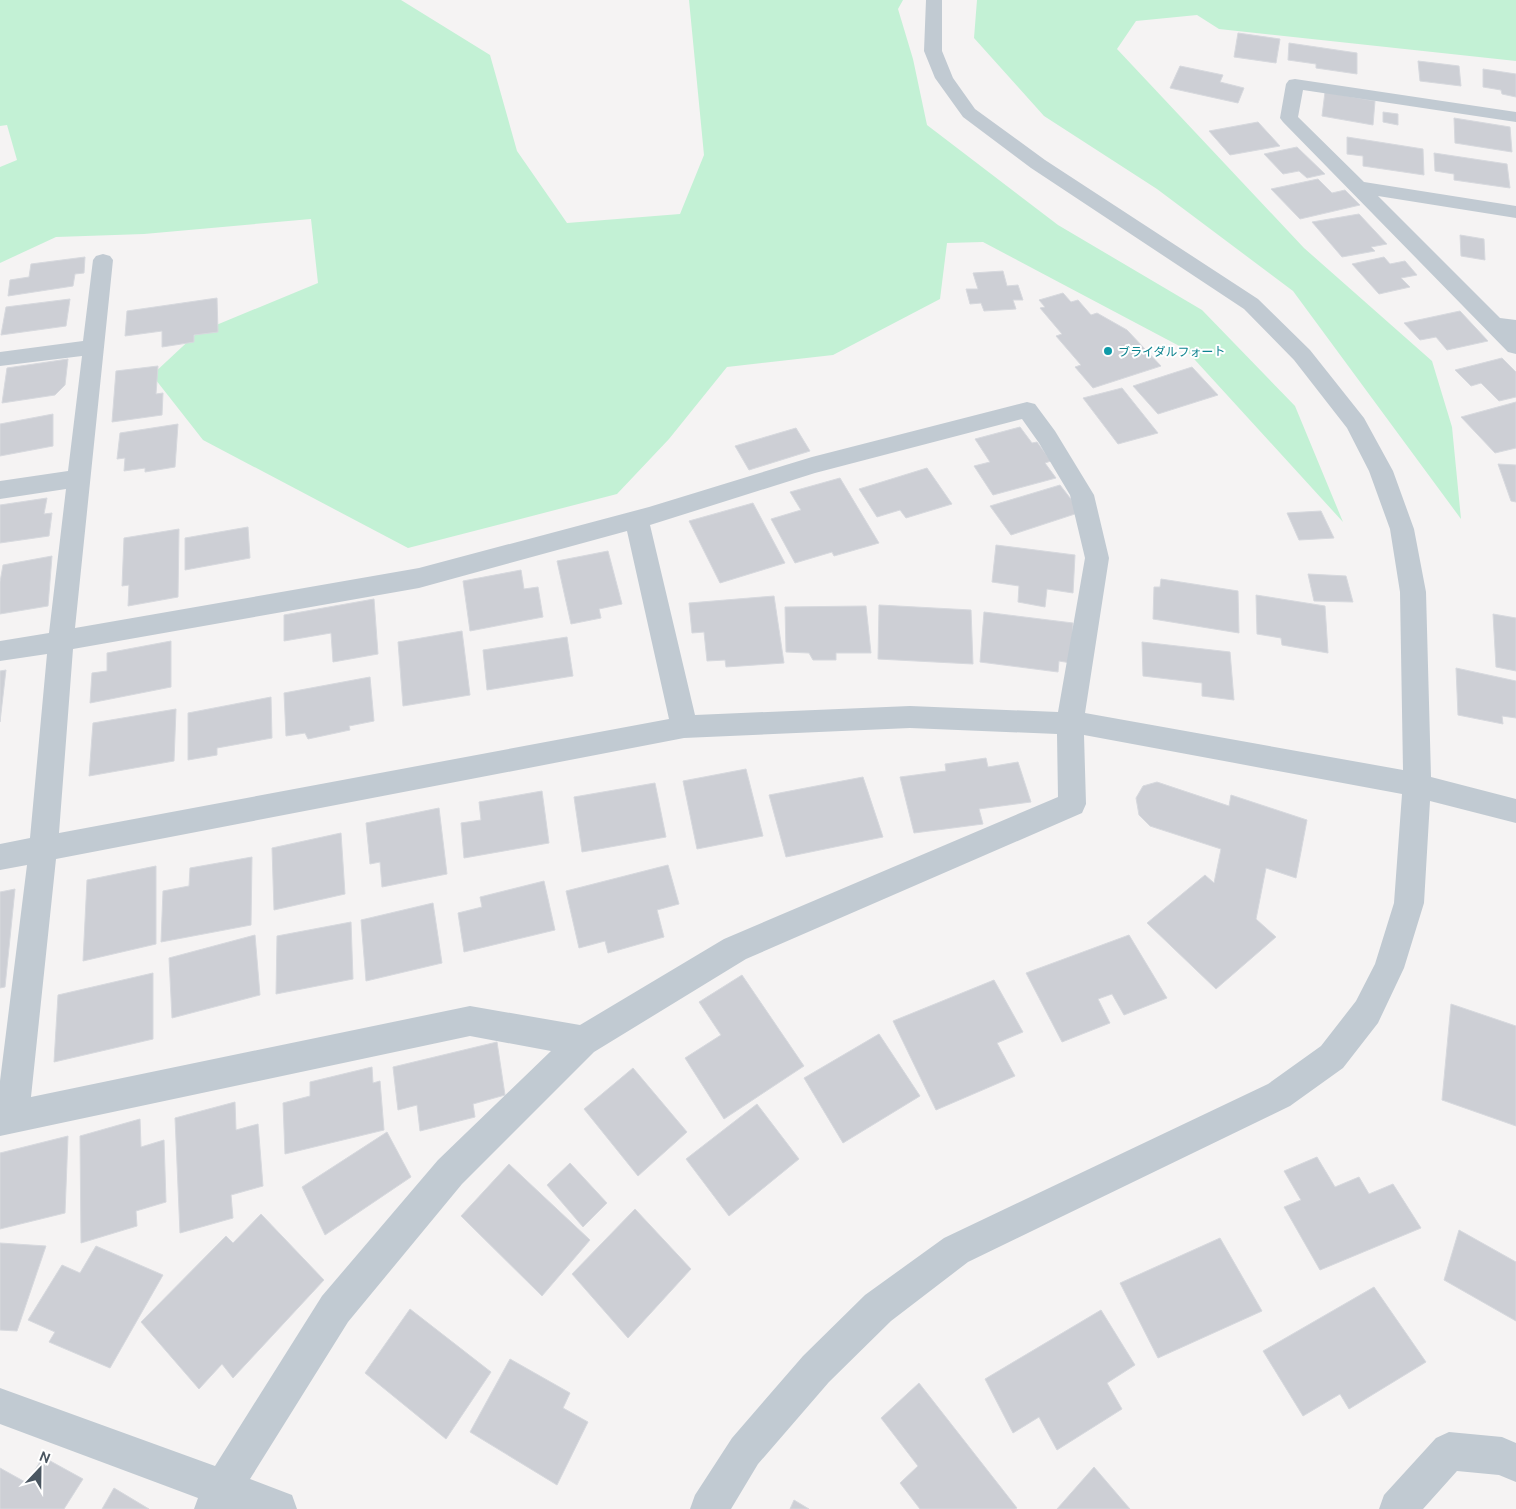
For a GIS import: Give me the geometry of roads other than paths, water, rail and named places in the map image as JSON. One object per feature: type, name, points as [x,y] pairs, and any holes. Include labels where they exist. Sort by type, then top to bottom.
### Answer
[{"type":"street","points":[[709,1509],[745,1451],[816,1369],[878,1308],[956,1250],[1279,1095],[1332,1057],[1367,1012],[1389,968],[1409,903],[1417,785],[1413,592],[1402,529],[1381,471],[1356,424],[1302,355],[1252,304],[1038,164],[969,113],[944,78],[933,50],[934,0]]},
{"type":"street","points":[[1516,117],[1295,84],[1288,118],[1516,347]]},
{"type":"street","points":[[1358,188],[1516,212]]},
{"type":"street","points":[[104,260],[61,641],[43,849],[6,1119],[470,1021],[583,1041]]},
{"type":"street","points":[[1494,324],[1516,327]]},
{"type":"street","points":[[0,359],[94,346]]},
{"type":"street","points":[[218,1498],[335,1309],[450,1172],[583,1041],[735,949],[1072,804],[1070,723],[1097,558],[1082,495],[1047,437],[1027,410],[812,465],[637,520],[684,727]]},
{"type":"street","points":[[0,490],[80,478]]},
{"type":"street","points":[[0,651],[419,578],[649,516]]},
{"type":"street","points":[[0,857],[684,727],[910,717],[1086,724],[1417,785],[1516,811]]},
{"type":"street","points":[[0,1406],[218,1498],[278,1509]]},
{"type":"street","points":[[1398,1509],[1449,1452],[1502,1456],[1516,1463]]},
{"type":"place","name":"ブライダルフォート","points":[[1108,351]]}]
